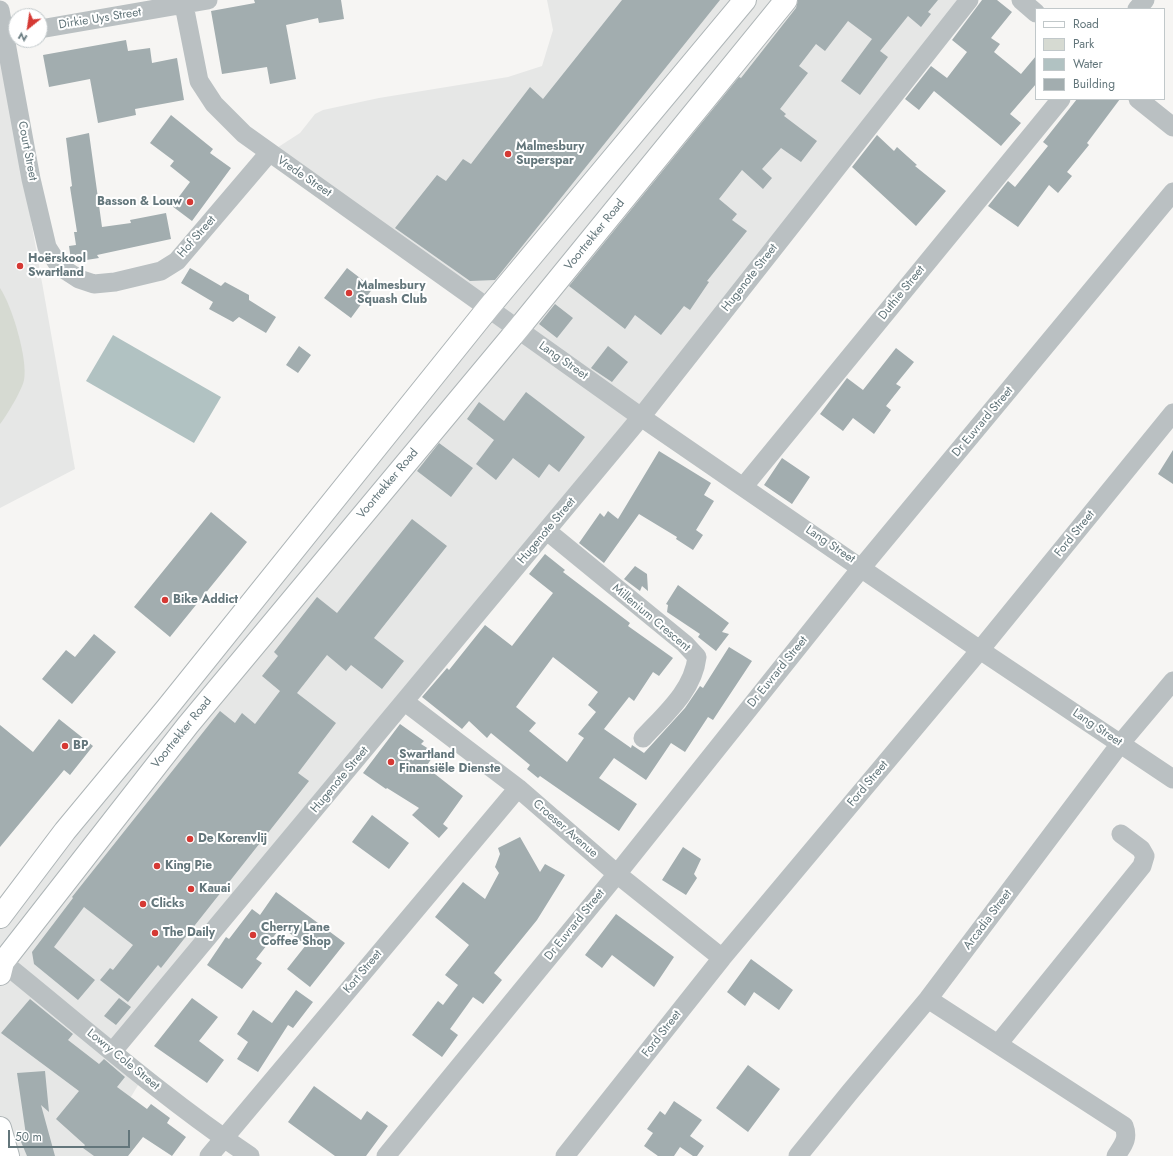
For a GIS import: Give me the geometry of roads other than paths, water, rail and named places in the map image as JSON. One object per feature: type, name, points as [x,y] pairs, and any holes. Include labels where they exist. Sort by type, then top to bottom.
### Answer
[{"type":"main road","points":[[0,917],[65,831],[172,702],[489,307],[745,0]]},
{"type":"main road","name":"Voortrekker Road","points":[[1,965],[188,725],[518,329],[786,0]]},
{"type":"main road","points":[[0,1128],[8,1156]]},
{"type":"street","name":"Dirkie Uys Street","points":[[48,28],[208,0]]},
{"type":"street","name":"Hugenote Street","points":[[113,1051],[641,417],[969,0]]},
{"type":"street","points":[[1021,0],[1035,12]]},
{"type":"street","points":[[1138,8],[1145,0]]},
{"type":"street","name":"Vrede Street","points":[[184,3],[199,82],[214,104],[244,134],[269,153],[380,228],[489,307]]},
{"type":"street","name":"Court Street","points":[[0,10],[7,35],[32,179],[48,246],[59,266],[79,279]]},
{"type":"street","name":"Duthie Street","points":[[744,486],[1060,100]]},
{"type":"street","points":[[1139,100],[1173,127]]},
{"type":"street","name":"Hof Street","points":[[79,279],[94,284],[115,282],[161,271],[178,261],[269,153]]},
{"type":"street","name":"Dr Euvrard Street","points":[[386,1156],[617,874],[862,567],[1173,192]]},
{"type":"street","name":"Lang Street","points":[[489,307],[641,417],[862,567],[980,650],[1173,779]]},
{"type":"street","name":"Ford Street","points":[[565,1156],[722,958],[980,650],[1173,413]]},
{"type":"street","name":"Millenium Crescent","points":[[547,531],[685,644],[697,657],[694,676],[682,694],[643,738]]},
{"type":"street","name":"Arcadia Street","points":[[798,1156],[928,999],[1120,744],[1173,681]]},
{"type":"street","name":"Croeser Avenue","points":[[405,702],[518,788],[617,874],[722,958]]},
{"type":"street","name":"Kort Street","points":[[209,1156],[518,788]]},
{"type":"street","points":[[998,1044],[1142,866],[1145,856],[1142,849],[1121,834]]},
{"type":"street","name":"Lowry Cole Street","points":[[1,965],[223,1138],[250,1156]]},
{"type":"street","points":[[928,999],[1124,1126],[1127,1134],[1126,1141],[1116,1156]]},
{"type":"water","points":[[113,335],[221,397],[194,443],[86,381]]},
{"type":"place","name":"Malmesbury Superspar","points":[[508,154]]},
{"type":"place","name":"Basson & Louw","points":[[190,202]]},
{"type":"place","name":"Hoërskool Swartland","points":[[20,266]]},
{"type":"place","name":"Malmesbury Squash Club","points":[[349,293]]},
{"type":"place","name":"Bike Addict","points":[[165,600]]},
{"type":"place","name":"BP","points":[[65,746]]},
{"type":"place","name":"Swartland Finansiële Dienste","points":[[391,762]]},
{"type":"place","name":"De Korenvlij","points":[[190,839]]},
{"type":"place","name":"King Pie","points":[[157,866]]},
{"type":"place","name":"Kauai","points":[[191,889]]},
{"type":"place","name":"Clicks","points":[[143,904]]},
{"type":"place","name":"The Daily","points":[[155,933]]},
{"type":"place","name":"Cherry Lane Coffee Shop","points":[[253,935]]}]
